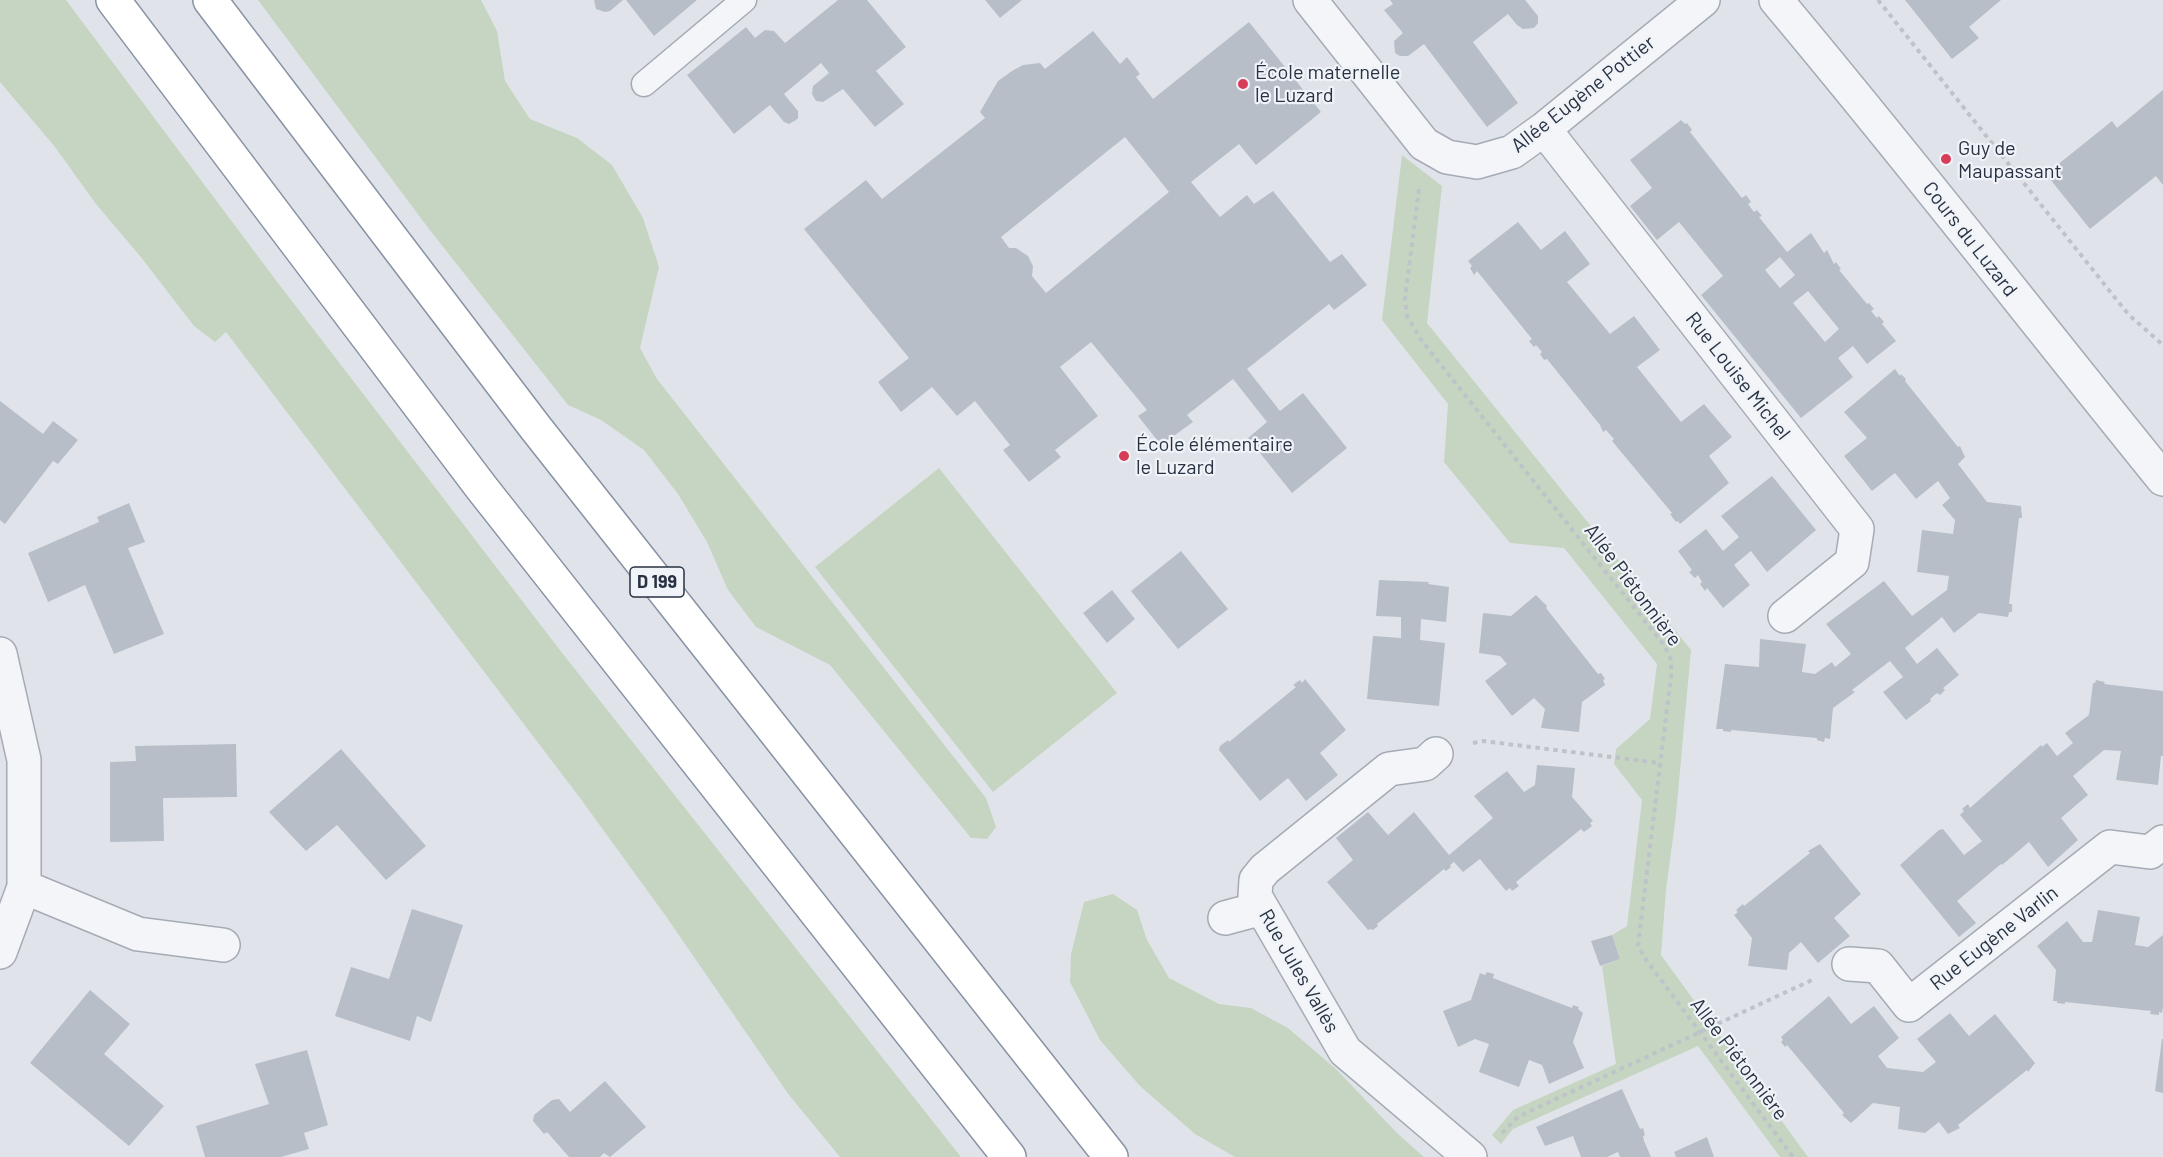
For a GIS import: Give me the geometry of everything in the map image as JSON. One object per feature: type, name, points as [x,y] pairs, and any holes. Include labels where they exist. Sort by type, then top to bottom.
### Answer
[{"type":"highway","points":[[113,0],[488,496],[1009,1157]]},
{"type":"highway","name":"D 199","points":[[210,0],[535,427],[1111,1157]]},
{"type":"street","name":"Allée Eugène Pottier","points":[[1310,0],[1424,144],[1447,158],[1477,162],[1512,152],[1544,129],[1703,0]]},
{"type":"street","name":"Cours du Luzard","points":[[1776,0],[1936,194],[2163,479]]},
{"type":"street","name":"Rue Louise Michel","points":[[1544,129],[1857,529],[1852,562],[1785,616]]},
{"type":"street","points":[[0,654],[24,760],[24,887],[0,952]]},
{"type":"street","name":"Rue Jules Vallès","points":[[1436,754],[1425,764],[1389,769],[1265,869],[1256,880],[1255,896],[1345,1051],[1470,1157]]},
{"type":"street","name":"Rue Eugène Varlin","points":[[1849,964],[1878,966],[1909,1005],[2110,847],[2159,855]]},
{"type":"street","points":[[24,887],[138,934],[223,945]]},
{"type":"street","points":[[1225,918],[1263,908]]},
{"type":"lane","points":[[644,84],[744,0]]},
{"type":"path","points":[[1878,0],[2128,314],[2163,345]]},
{"type":"path","name":"Allée Piétonnière","points":[[1424,144],[1405,299],[1407,316],[1422,341],[1664,645],[1671,660],[1671,676],[1638,945],[1644,957],[1793,1157]]},
{"type":"path","points":[[1436,754],[1483,741],[1660,763]]},
{"type":"path","points":[[1501,1134],[1516,1118],[1528,1112],[1699,1031],[1849,964]]},
{"type":"green space","points":[[0,0],[66,0],[278,283],[563,654],[961,1157],[840,1157],[789,1095],[665,915],[580,798],[226,332],[215,342],[194,326],[96,204],[55,147],[0,82]]},
{"type":"green space","points":[[258,0],[481,0],[497,31],[505,81],[530,119],[577,138],[612,165],[643,218],[659,267],[640,348],[657,379],[986,798],[996,827],[987,839],[971,838],[830,665],[756,627],[728,590],[707,542],[678,494],[644,450],[601,420],[568,405],[429,229]]},
{"type":"green space","points":[[1402,155],[1442,186],[1427,323],[1691,650],[1661,955],[1808,1157],[1780,1157],[1698,1046],[1513,1129],[1501,1144],[1492,1135],[1513,1110],[1616,1064],[1602,966],[1620,959],[1612,935],[1627,926],[1642,800],[1614,764],[1616,749],[1650,719],[1657,664],[1564,548],[1510,543],[1444,462],[1448,404],[1382,320]]},
{"type":"green space","points":[[939,468],[1117,693],[993,792],[815,567]]},
{"type":"green space","points":[[1113,894],[1137,910],[1147,940],[1169,978],[1219,1004],[1251,1008],[1288,1028],[1336,1069],[1397,1133],[1424,1157],[1235,1157],[1195,1134],[1140,1086],[1100,1040],[1070,982],[1071,954],[1084,902]]},
{"type":"building","points":[[594,0],[623,0],[610,11],[605,12],[596,9]]},
{"type":"building","points":[[626,0],[697,0],[654,36]]},
{"type":"building","points":[[838,0],[867,0],[906,47],[876,71],[904,104],[875,127],[843,89],[823,102],[816,101],[812,94],[813,86],[829,73],[821,63],[784,94],[798,111],[796,120],[789,124],[784,122],[770,105],[734,134],[687,75],[746,27],[755,38],[765,30],[774,31],[785,43]]},
{"type":"building","points":[[985,0],[1022,0],[1000,18]]},
{"type":"building","points":[[1390,0],[1525,0],[1538,16],[1538,23],[1534,28],[1523,29],[1508,14],[1473,42],[1518,103],[1487,127],[1424,44],[1408,56],[1395,53],[1394,41],[1403,33],[1384,10],[1393,4]]},
{"type":"building","points":[[1905,0],[2001,0],[1969,27],[1979,38],[1952,59]]},
{"type":"building","points":[[1249,22],[1321,112],[1256,165],[1239,144],[1191,182],[1220,217],[1247,195],[1254,204],[1273,191],[1330,262],[1342,254],[1367,285],[1334,310],[1329,304],[1247,369],[1280,411],[1303,393],[1347,448],[1292,493],[1248,438],[1267,422],[1233,379],[1187,415],[1193,422],[1161,445],[1138,416],[1147,410],[1091,342],[1060,367],[1098,416],[1055,450],[1061,457],[1029,482],[1003,450],[1010,445],[975,401],[957,416],[932,387],[901,412],[878,382],[909,358],[804,229],[866,180],[882,199],[985,118],[980,112],[998,81],[1023,65],[1040,63],[1045,69],[1093,31],[1120,64],[1127,57],[1140,74],[1136,77],[1153,99]],"holes":[[[1125,137],[1169,192],[1046,293],[1032,276],[1033,266],[1028,256],[1016,248],[1009,248],[1001,237]]]},
{"type":"building","points":[[2163,90],[2163,185],[2156,176],[2090,229],[2046,174],[2112,121],[2117,128]]},
{"type":"building","points":[[1681,120],[1687,123],[1692,130],[1690,132],[1742,198],[1746,195],[1751,202],[1748,204],[1754,212],[1757,210],[1762,216],[1759,217],[1787,252],[1811,233],[1824,253],[1827,250],[1834,264],[1836,262],[1841,269],[1839,270],[1867,304],[1869,303],[1874,309],[1871,311],[1884,322],[1882,324],[1896,341],[1867,364],[1853,346],[1838,358],[1853,377],[1801,418],[1701,295],[1723,276],[1679,222],[1657,240],[1630,206],[1652,188],[1630,160]],"holes":[[[1780,257],[1795,275],[1780,288],[1765,270]],[[1808,291],[1839,329],[1825,342],[1793,303]]]},
{"type":"building","points":[[1518,222],[1541,250],[1565,231],[1590,264],[1567,282],[1610,334],[1634,316],[1660,350],[1637,367],[1681,422],[1704,404],[1732,437],[1709,456],[1729,483],[1680,524],[1676,522],[1670,514],[1672,513],[1612,441],[1614,439],[1606,430],[1603,432],[1600,425],[1547,359],[1544,360],[1540,354],[1542,352],[1529,341],[1532,339],[1477,271],[1474,275],[1470,268],[1472,266],[1468,261]]},
{"type":"building","points":[[1895,369],[1900,376],[1901,374],[1906,379],[1905,381],[1958,447],[1960,446],[1965,457],[1958,464],[1987,502],[2021,506],[2022,518],[2019,518],[2009,604],[2012,604],[2012,612],[2009,612],[2008,617],[1979,613],[1954,633],[1942,617],[1905,648],[1917,664],[1937,648],[1959,675],[1943,688],[1945,690],[1940,695],[1937,693],[1930,699],[1931,701],[1906,720],[1883,692],[1903,677],[1890,661],[1852,690],[1855,692],[1833,708],[1830,739],[1825,738],[1824,742],[1817,738],[1716,729],[1725,664],[1759,667],[1760,639],[1806,644],[1802,672],[1815,674],[1832,662],[1835,667],[1851,654],[1826,624],[1884,581],[1912,616],[1947,590],[1949,576],[1917,572],[1922,530],[1953,534],[1955,520],[1942,505],[1950,498],[1938,481],[1916,499],[1895,473],[1872,491],[1844,456],[1867,438],[1844,412]]},
{"type":"building","points":[[0,401],[43,434],[53,421],[78,440],[58,464],[53,461],[5,524],[0,520]]},
{"type":"building","points":[[1772,476],[1816,530],[1767,572],[1751,551],[1734,565],[1750,585],[1723,608],[1707,588],[1705,591],[1698,575],[1695,578],[1689,572],[1692,570],[1678,551],[1706,529],[1723,551],[1739,537],[1721,516]]},
{"type":"building","points":[[129,503],[145,542],[128,548],[164,634],[114,654],[85,585],[48,602],[28,553],[99,522],[97,517]]},
{"type":"building","points":[[1181,551],[1228,609],[1178,649],[1131,591]]},
{"type":"building","points":[[1379,580],[1429,582],[1428,584],[1449,587],[1446,622],[1421,619],[1420,640],[1445,643],[1439,706],[1367,699],[1373,636],[1401,638],[1401,617],[1376,616]]},
{"type":"building","points":[[1112,590],[1135,619],[1107,643],[1083,613]]},
{"type":"building","points":[[1536,595],[1547,606],[1546,608],[1598,674],[1601,673],[1605,679],[1603,680],[1605,685],[1582,702],[1579,732],[1541,728],[1545,709],[1534,698],[1512,716],[1485,681],[1507,664],[1500,656],[1479,653],[1483,613],[1511,616]]},
{"type":"building","points":[[1305,679],[1346,730],[1320,753],[1338,775],[1306,801],[1288,778],[1260,801],[1219,750],[1220,746],[1228,740],[1229,742],[1296,687],[1293,685],[1300,680],[1302,683]]},
{"type":"building","points":[[2096,680],[2105,682],[2104,684],[2163,691],[2163,756],[2161,756],[2158,785],[2116,780],[2121,751],[2104,750],[2073,776],[2088,795],[2061,818],[2078,840],[2048,867],[2029,842],[2001,864],[1957,901],[1976,923],[1959,937],[1900,865],[1939,830],[1943,829],[1964,855],[1982,841],[1960,815],[1964,811],[1962,809],[1968,804],[1970,808],[2041,745],[2042,747],[2047,743],[2057,756],[2073,743],[2065,733],[2089,715],[2093,683]]},
{"type":"building","points":[[236,744],[237,797],[163,798],[164,841],[110,842],[110,762],[136,761],[135,746]]},
{"type":"building","points":[[341,749],[426,846],[386,880],[337,825],[306,851],[269,812]]},
{"type":"building","points":[[1537,765],[1575,768],[1572,797],[1593,821],[1590,823],[1592,826],[1584,832],[1581,829],[1516,882],[1519,886],[1512,891],[1510,888],[1506,891],[1480,859],[1463,872],[1454,862],[1450,865],[1451,867],[1446,871],[1444,869],[1377,924],[1378,926],[1373,930],[1368,930],[1327,882],[1353,860],[1336,838],[1368,812],[1388,835],[1414,812],[1449,855],[1493,818],[1474,796],[1507,771],[1524,792],[1535,785]]},
{"type":"building","points":[[1820,844],[1861,894],[1834,918],[1850,936],[1818,963],[1801,942],[1789,953],[1787,970],[1748,966],[1752,938],[1734,915],[1738,912],[1736,910],[1810,853],[1808,851]]},
{"type":"building","points":[[412,909],[463,925],[431,1022],[417,1016],[410,1041],[335,1016],[351,967],[389,979]]},
{"type":"building","points":[[2098,910],[2140,917],[2135,945],[2148,947],[2163,935],[2163,1007],[2159,1015],[2150,1014],[2151,1011],[2053,1001],[2056,970],[2037,946],[2067,921],[2083,942],[2092,942]]},
{"type":"building","points":[[1612,935],[1620,959],[1600,966],[1591,941]]},
{"type":"building","points":[[1487,972],[1494,974],[1493,978],[1572,1008],[1573,1005],[1579,1007],[1578,1009],[1583,1013],[1573,1042],[1584,1068],[1549,1084],[1542,1065],[1529,1060],[1519,1087],[1479,1072],[1489,1044],[1475,1039],[1458,1047],[1443,1011],[1471,1000],[1480,973],[1485,975]]},
{"type":"building","points":[[90,990],[130,1024],[104,1054],[164,1106],[129,1146],[30,1063]]},
{"type":"building","points":[[1829,996],[1851,1024],[1874,1006],[1899,1038],[1878,1056],[1887,1068],[1923,1072],[1936,1062],[1917,1039],[1950,1013],[1969,1036],[1995,1014],[2035,1063],[2028,1072],[2027,1070],[1958,1125],[1960,1128],[1948,1134],[1939,1122],[1925,1133],[1898,1129],[1900,1107],[1873,1103],[1851,1123],[1842,1115],[1844,1113],[1787,1045],[1785,1047],[1781,1042],[1783,1040],[1781,1037]]},
{"type":"building","points":[[2163,1039],[2163,1093],[2155,1091]]},
{"type":"building","points":[[307,1050],[328,1125],[304,1133],[309,1149],[281,1157],[205,1157],[196,1126],[269,1104],[255,1064]]},
{"type":"building","points":[[605,1081],[646,1127],[610,1157],[604,1153],[600,1157],[569,1157],[547,1132],[544,1134],[533,1121],[534,1115],[552,1100],[559,1099],[570,1112]]},
{"type":"building","points":[[1622,1089],[1640,1129],[1643,1128],[1644,1141],[1651,1157],[1620,1157],[1618,1152],[1607,1157],[1581,1157],[1573,1136],[1545,1146],[1536,1127]]},
{"type":"building","points":[[1707,1137],[1714,1157],[1676,1157],[1674,1152]]},
{"type":"place","name":"École maternelle le Luzard","points":[[1243,84]]},
{"type":"place","name":"Guy de Maupassant","points":[[1946,159]]},
{"type":"place","name":"École élémentaire le Luzard","points":[[1124,456]]}]
